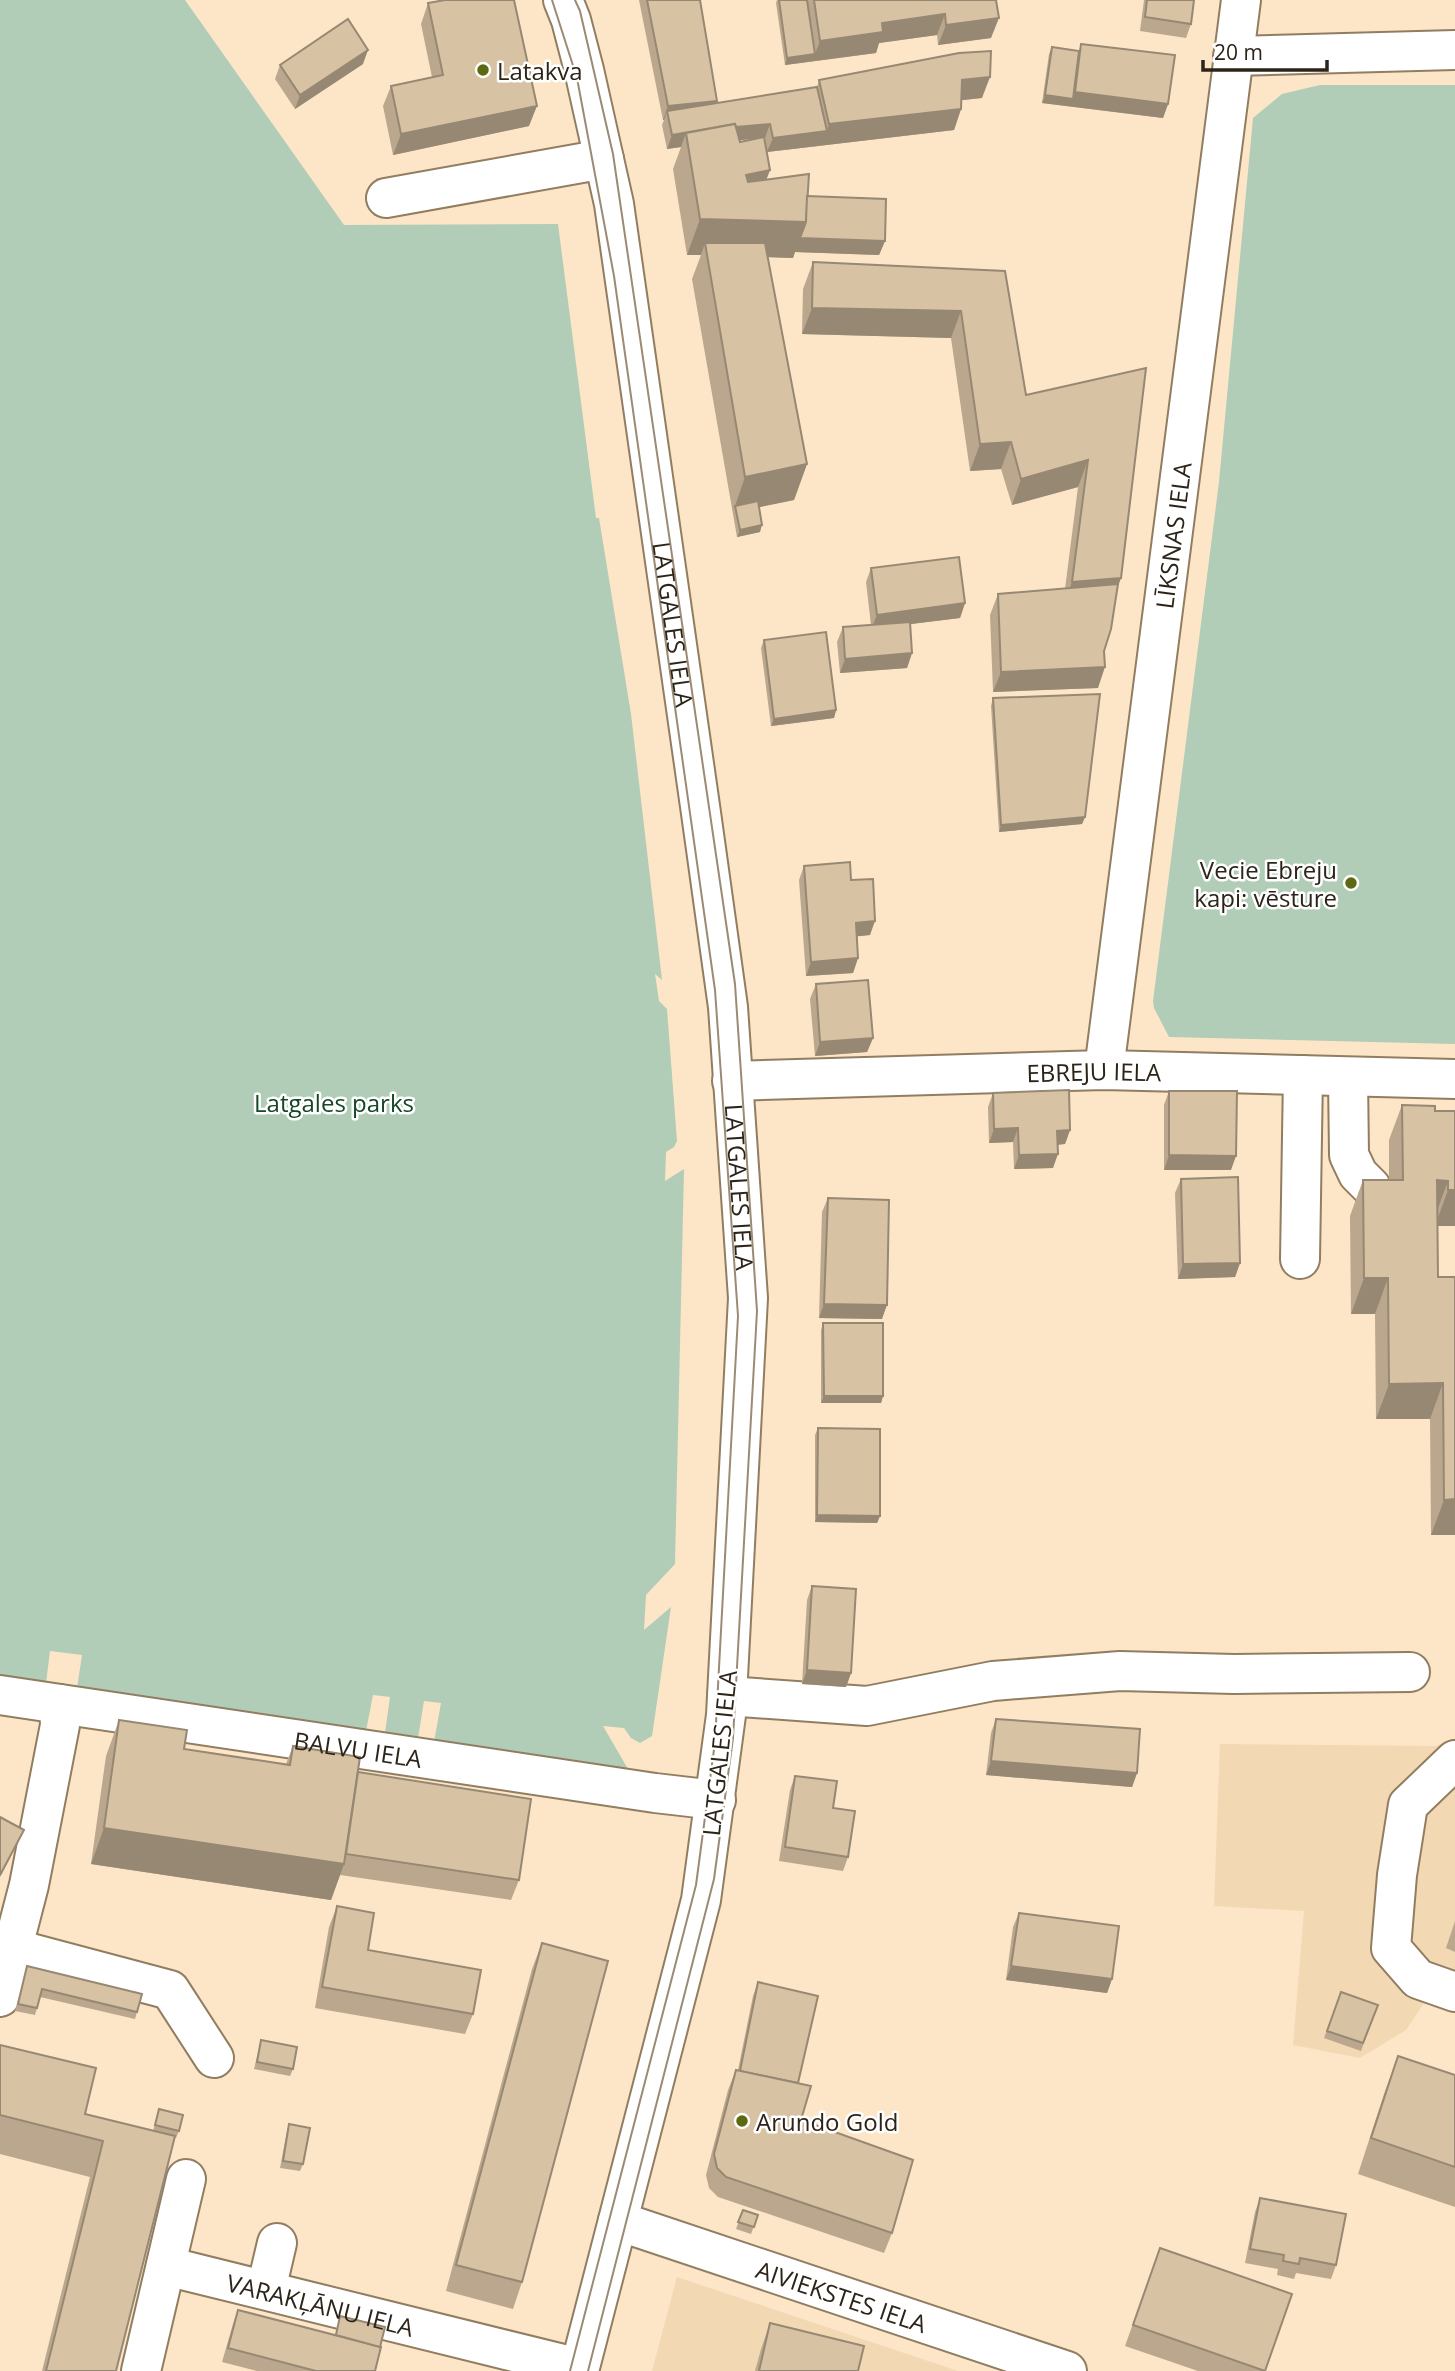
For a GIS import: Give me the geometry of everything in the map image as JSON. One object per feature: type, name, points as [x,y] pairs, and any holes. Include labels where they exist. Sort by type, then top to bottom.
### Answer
[{"type":"street","name":"LATGALES IELA","points":[[563,0],[584,70],[614,204],[727,1007],[748,1298],[727,1696],[716,1800],[701,1900],[579,2370]]},
{"type":"street","name":"LĪKSNAS IELA","points":[[1104,1070],[1241,0]]},
{"type":"street","points":[[1233,56],[1455,50]]},
{"type":"street","points":[[387,198],[604,159]]},
{"type":"street","name":"EBREJU IELA","points":[[732,1080],[1104,1070],[1455,1079]]},
{"type":"street","points":[[1300,1259],[1303,1075]]},
{"type":"street","points":[[1348,1076],[1349,1156],[1358,1174],[1371,1186]]},
{"type":"street","points":[[727,1696],[867,1706],[993,1682],[1120,1671],[1234,1674],[1410,1672]]},
{"type":"street","name":"BALVU IELA","points":[[0,1695],[716,1800]]},
{"type":"street","points":[[0,1997],[29,1885],[60,1725],[59,1704]]},
{"type":"street","points":[[1455,1760],[1408,1805],[1397,1875],[1391,1948],[1418,1979],[1455,1992]]},
{"type":"street","points":[[12,1948],[170,1990],[214,2058]]},
{"type":"street","points":[[141,2371],[186,2179]]},
{"type":"street","name":"AIVIEKSTES IELA","points":[[618,2221],[1046,2368]]},
{"type":"street","points":[[266,2290],[277,2242]]},
{"type":"street","name":"VARAKĻĀNU IELA","points":[[166,2266],[579,2370]]},
{"type":"shaded area","points":[[1455,1738],[1455,2011],[1426,2000],[1406,2030],[1360,2058],[1293,2045],[1304,1911],[1214,1906],[1220,1744],[1436,1746]]},
{"type":"shaded area","points":[[677,2277],[958,2371],[652,2371]]},
{"type":"green space","name":"Latgales parks","points":[[0,0],[185,0],[344,225],[558,224],[596,518],[599,518],[631,714],[662,980],[655,974],[659,1001],[667,1009],[677,1141],[674,1147],[666,1152],[665,1181],[684,1169],[675,1564],[646,1595],[644,1630],[671,1607],[652,1736],[640,1743],[631,1738],[624,1728],[603,1726],[628,1769],[434,1742],[441,1703],[424,1701],[418,1738],[385,1733],[390,1697],[373,1695],[366,1731],[77,1688],[82,1655],[50,1651],[46,1683],[0,1677]]},
{"type":"green space","points":[[1320,85],[1455,85],[1455,1044],[1169,1037],[1153,1001],[1219,482],[1253,118],[1282,94]]},
{"type":"building","points":[[445,0],[514,0],[537,106],[401,134],[391,86],[443,75],[428,3]]},
{"type":"building","points":[[647,0],[700,0],[717,101],[668,106]]},
{"type":"building","points":[[779,0],[807,0],[815,54],[787,58]]},
{"type":"building","points":[[814,0],[996,0],[999,18],[946,25],[945,14],[882,23],[883,32],[820,41]]},
{"type":"building","points":[[1147,0],[1194,0],[1191,24],[1145,17]]},
{"type":"building","points":[[348,19],[368,50],[300,95],[280,65]]},
{"type":"building","points":[[1081,44],[1175,55],[1168,104],[1075,92]]},
{"type":"building","points":[[1052,47],[1079,51],[1073,99],[1045,95]]},
{"type":"building","points":[[991,51],[990,77],[962,80],[961,109],[829,124],[819,80],[959,53]]},
{"type":"building","points":[[817,87],[827,131],[773,138],[770,124],[736,127],[735,124],[672,135],[667,111]]},
{"type":"building","points":[[735,124],[740,142],[764,137],[770,170],[746,175],[748,182],[809,174],[806,222],[700,219],[686,133]]},
{"type":"building","points":[[807,196],[886,199],[885,241],[800,238],[806,222]]},
{"type":"building","points":[[705,243],[765,243],[807,464],[745,477]]},
{"type":"building","points":[[813,262],[1005,271],[1026,395],[1146,368],[1121,578],[1072,582],[1088,460],[1021,479],[1011,442],[980,444],[961,311],[812,308]]},
{"type":"building","points":[[758,501],[762,525],[740,530],[735,506]]},
{"type":"building","points":[[959,557],[965,603],[877,615],[871,568]]},
{"type":"building","points":[[1118,584],[1111,629],[1104,651],[1105,667],[1001,672],[998,594]]},
{"type":"building","points":[[910,622],[912,653],[845,659],[843,627]]},
{"type":"building","points":[[826,632],[836,710],[774,719],[764,640]]},
{"type":"building","points":[[1100,694],[1085,817],[1001,825],[993,698]]},
{"type":"building","points":[[850,862],[851,880],[873,879],[875,921],[856,923],[858,958],[811,962],[804,866]]},
{"type":"building","points":[[868,980],[873,1038],[820,1042],[816,984]]},
{"type":"building","points":[[1069,1090],[1070,1130],[1057,1131],[1058,1154],[1019,1155],[1018,1128],[994,1129],[993,1093]]},
{"type":"building","points":[[1169,1091],[1237,1091],[1236,1156],[1169,1155]]},
{"type":"building","points":[[1402,1105],[1435,1106],[1435,1111],[1455,1111],[1455,1190],[1448,1190],[1448,1181],[1437,1180],[1438,1277],[1455,1277],[1455,1499],[1444,1500],[1443,1383],[1389,1384],[1388,1278],[1364,1278],[1363,1180],[1403,1180]]},
{"type":"building","points":[[1238,1177],[1240,1263],[1183,1264],[1181,1179]]},
{"type":"building","points":[[828,1198],[889,1200],[887,1305],[824,1304]]},
{"type":"building","points":[[823,1323],[883,1323],[883,1396],[824,1396]]},
{"type":"building","points":[[818,1428],[880,1429],[880,1516],[817,1515]]},
{"type":"building","points":[[812,1586],[856,1589],[851,1673],[807,1670]]},
{"type":"building","points":[[996,1719],[1140,1729],[1137,1773],[991,1761]]},
{"type":"building","points":[[119,1720],[187,1730],[184,1749],[290,1765],[293,1746],[360,1757],[344,1864],[104,1828]]},
{"type":"building","points":[[358,1772],[531,1799],[519,1880],[346,1854]]},
{"type":"building","points":[[795,1776],[837,1781],[833,1808],[855,1811],[848,1857],[785,1847]]},
{"type":"building","points":[[0,1817],[24,1830],[0,1875]]},
{"type":"building","points":[[337,1906],[374,1913],[368,1950],[481,1970],[473,2014],[322,1987]]},
{"type":"building","points":[[1019,1913],[1119,1926],[1112,1979],[1011,1966]]},
{"type":"building","points":[[542,1943],[608,1961],[522,2282],[456,2265]]},
{"type":"building","points":[[27,1966],[142,1994],[137,2012],[42,1989],[37,2008],[18,2004]]},
{"type":"building","points":[[758,1982],[818,1996],[798,2083],[740,2071]]},
{"type":"building","points":[[1341,1992],[1378,2005],[1363,2043],[1327,2031]]},
{"type":"building","points":[[261,2040],[297,2047],[293,2069],[257,2062]]},
{"type":"building","points":[[0,2045],[96,2068],[85,2114],[175,2136],[116,2371],[46,2371],[103,2141],[0,2115]]},
{"type":"building","points":[[1398,2056],[1455,2075],[1455,2167],[1371,2138]]},
{"type":"building","points":[[736,2070],[811,2086],[801,2120],[913,2160],[892,2233],[726,2177],[717,2168],[714,2154]]},
{"type":"building","points":[[159,2109],[183,2115],[179,2131],[155,2125]]},
{"type":"building","points":[[289,2124],[310,2128],[303,2164],[283,2161]]},
{"type":"building","points":[[1260,2198],[1346,2214],[1336,2265],[1300,2258],[1299,2264],[1283,2261],[1284,2255],[1250,2249]]},
{"type":"building","points":[[743,2210],[758,2215],[754,2227],[738,2222]]},
{"type":"building","points":[[1160,2248],[1292,2294],[1265,2371],[1133,2325]]},
{"type":"building","points":[[238,2310],[381,2347],[375,2371],[316,2371],[228,2348]]},
{"type":"building","points":[[340,2316],[385,2327],[380,2347],[336,2335]]},
{"type":"building","points":[[770,2323],[864,2346],[858,2371],[759,2371]]},
{"type":"tram line","points":[[552,0],[577,78],[614,276],[715,990],[738,1316],[715,1742],[696,1885],[570,2371]]},
{"type":"tram line","points":[[575,0],[580,11],[613,154],[735,984],[757,1311],[733,1738],[714,1879],[588,2371]]},
{"type":"place","name":"Latakva","points":[[483,70]]},
{"type":"place","name":"Vecie Ebreju kapi: vēsture","points":[[1351,883]]},
{"type":"place","name":"Arundo Gold","points":[[742,2121]]}]
